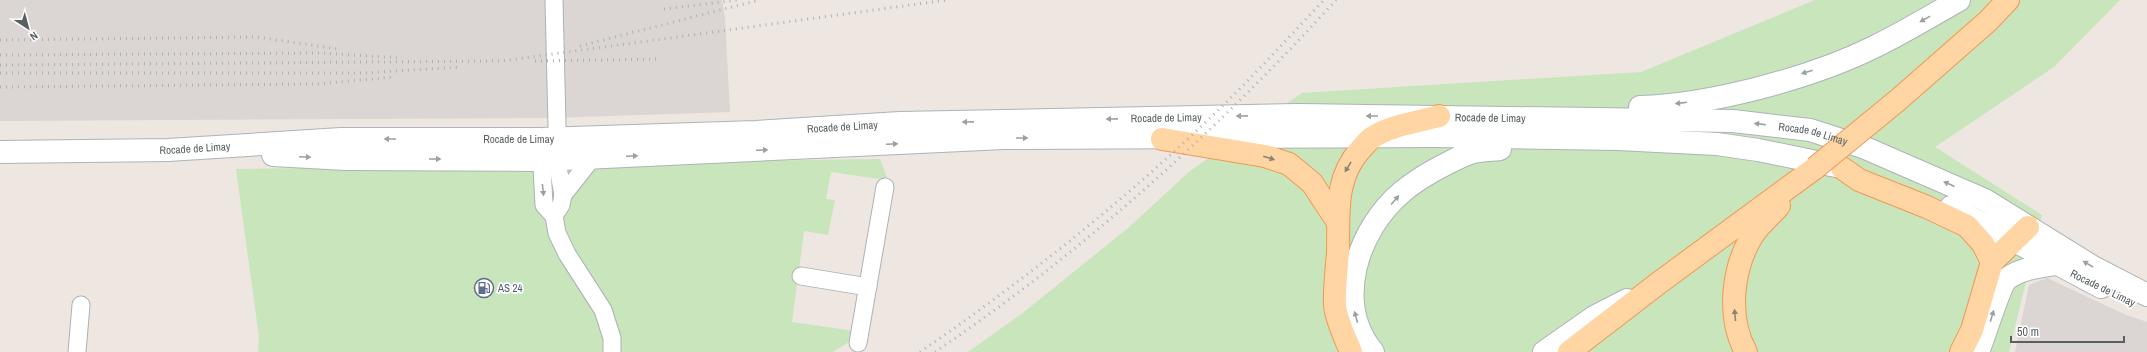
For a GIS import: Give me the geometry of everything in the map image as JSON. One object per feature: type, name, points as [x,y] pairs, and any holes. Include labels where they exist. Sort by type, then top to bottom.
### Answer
[{"type":"main road","points":[[1495,117],[1576,108],[1646,107],[1709,99],[1780,81],[1837,62],[1874,47],[1959,0]]},
{"type":"main road","points":[[1569,352],[1660,282],[1810,171],[1898,100],[1988,20],[2008,0]]},
{"type":"main road","name":"Rocade de Limay","points":[[0,152],[168,150],[346,159],[550,149],[756,132],[900,123],[1298,116],[1439,116],[1733,121],[1810,130],[1871,150],[1984,200],[2055,264],[2147,309]]},
{"type":"main road","points":[[1351,352],[1340,326],[1335,307],[1338,250],[1337,221],[1339,195],[1344,173],[1354,158],[1372,138],[1397,127],[1439,116]]},
{"type":"main road","name":"Rocade de Limay","points":[[550,149],[593,157],[1004,138],[1162,139],[1372,138],[1436,136],[1618,139],[1731,146],[1790,156],[1866,174],[1935,199],[2020,234],[2093,267],[2147,295]]},
{"type":"main road","points":[[1162,139],[1265,156],[1289,164],[1312,183],[1337,221]]},
{"type":"main road","points":[[1373,352],[1365,342],[1356,319],[1352,300],[1354,276],[1362,249],[1370,232],[1380,217],[1401,193],[1430,171],[1472,152],[1618,139]]},
{"type":"main road","points":[[1842,168],[1859,180],[1927,207],[1967,226],[1983,244],[1992,262]]},
{"type":"main road","points":[[1746,352],[1742,344],[1735,316],[1736,280],[1743,256],[1752,236],[1810,171]]},
{"type":"main road","points":[[1961,352],[1972,330],[1992,262],[2020,234]]},
{"type":"main road","points":[[1978,352],[1986,334],[1996,302],[2007,279],[2020,234]]},
{"type":"main road","points":[[2007,279],[2027,269],[2055,264]]},
{"type":"main road","points":[[1544,352],[1594,317],[1660,282]]},
{"type":"street","points":[[554,0],[550,149],[544,205],[554,216],[557,233],[567,254],[604,310],[612,338],[612,352]]},
{"type":"street","points":[[550,149],[563,195]]},
{"type":"street","points":[[554,216],[561,205],[563,195],[593,157]]},
{"type":"street","points":[[858,343],[885,187]]},
{"type":"street","points":[[801,276],[868,287]]},
{"type":"street","points":[[77,352],[81,305]]},
{"type":"shaded area","points":[[0,0],[722,0],[725,18],[730,112],[549,118],[0,121]]},
{"type":"shaded area","points":[[2047,278],[2124,314],[2147,322],[2147,352],[2015,352],[2029,285]]},
{"type":"green space","points":[[1815,0],[2120,0],[2054,67],[1935,147],[2042,215],[2009,352],[968,352],[1024,312],[1127,229],[1190,171],[1302,93],[1641,72]]},
{"type":"green space","points":[[880,159],[887,178],[886,180],[831,172],[826,199],[835,200],[828,235],[804,231],[792,322],[854,331],[852,340],[833,352],[258,352],[259,337],[236,169]]},
{"type":"railway","points":[[664,9],[738,0]]},
{"type":"railway","points":[[580,46],[759,0]]},
{"type":"railway","points":[[0,65],[502,61],[947,0]]},
{"type":"railway","points":[[920,352],[1033,270],[1069,242],[1140,182],[1224,105],[1324,0]]},
{"type":"railway","points":[[935,352],[990,314],[1043,273],[1146,188],[1244,97],[1336,0]]},
{"type":"railway","points":[[0,40],[257,37],[338,49]]},
{"type":"railway","points":[[0,55],[320,53],[402,58]]},
{"type":"railway","points":[[535,61],[661,59]]},
{"type":"railway","points":[[0,73],[363,73],[461,67]]},
{"type":"railway","points":[[0,87],[318,84],[394,77]]},
{"type":"place","name":"AS 24","points":[[484,288]]}]
